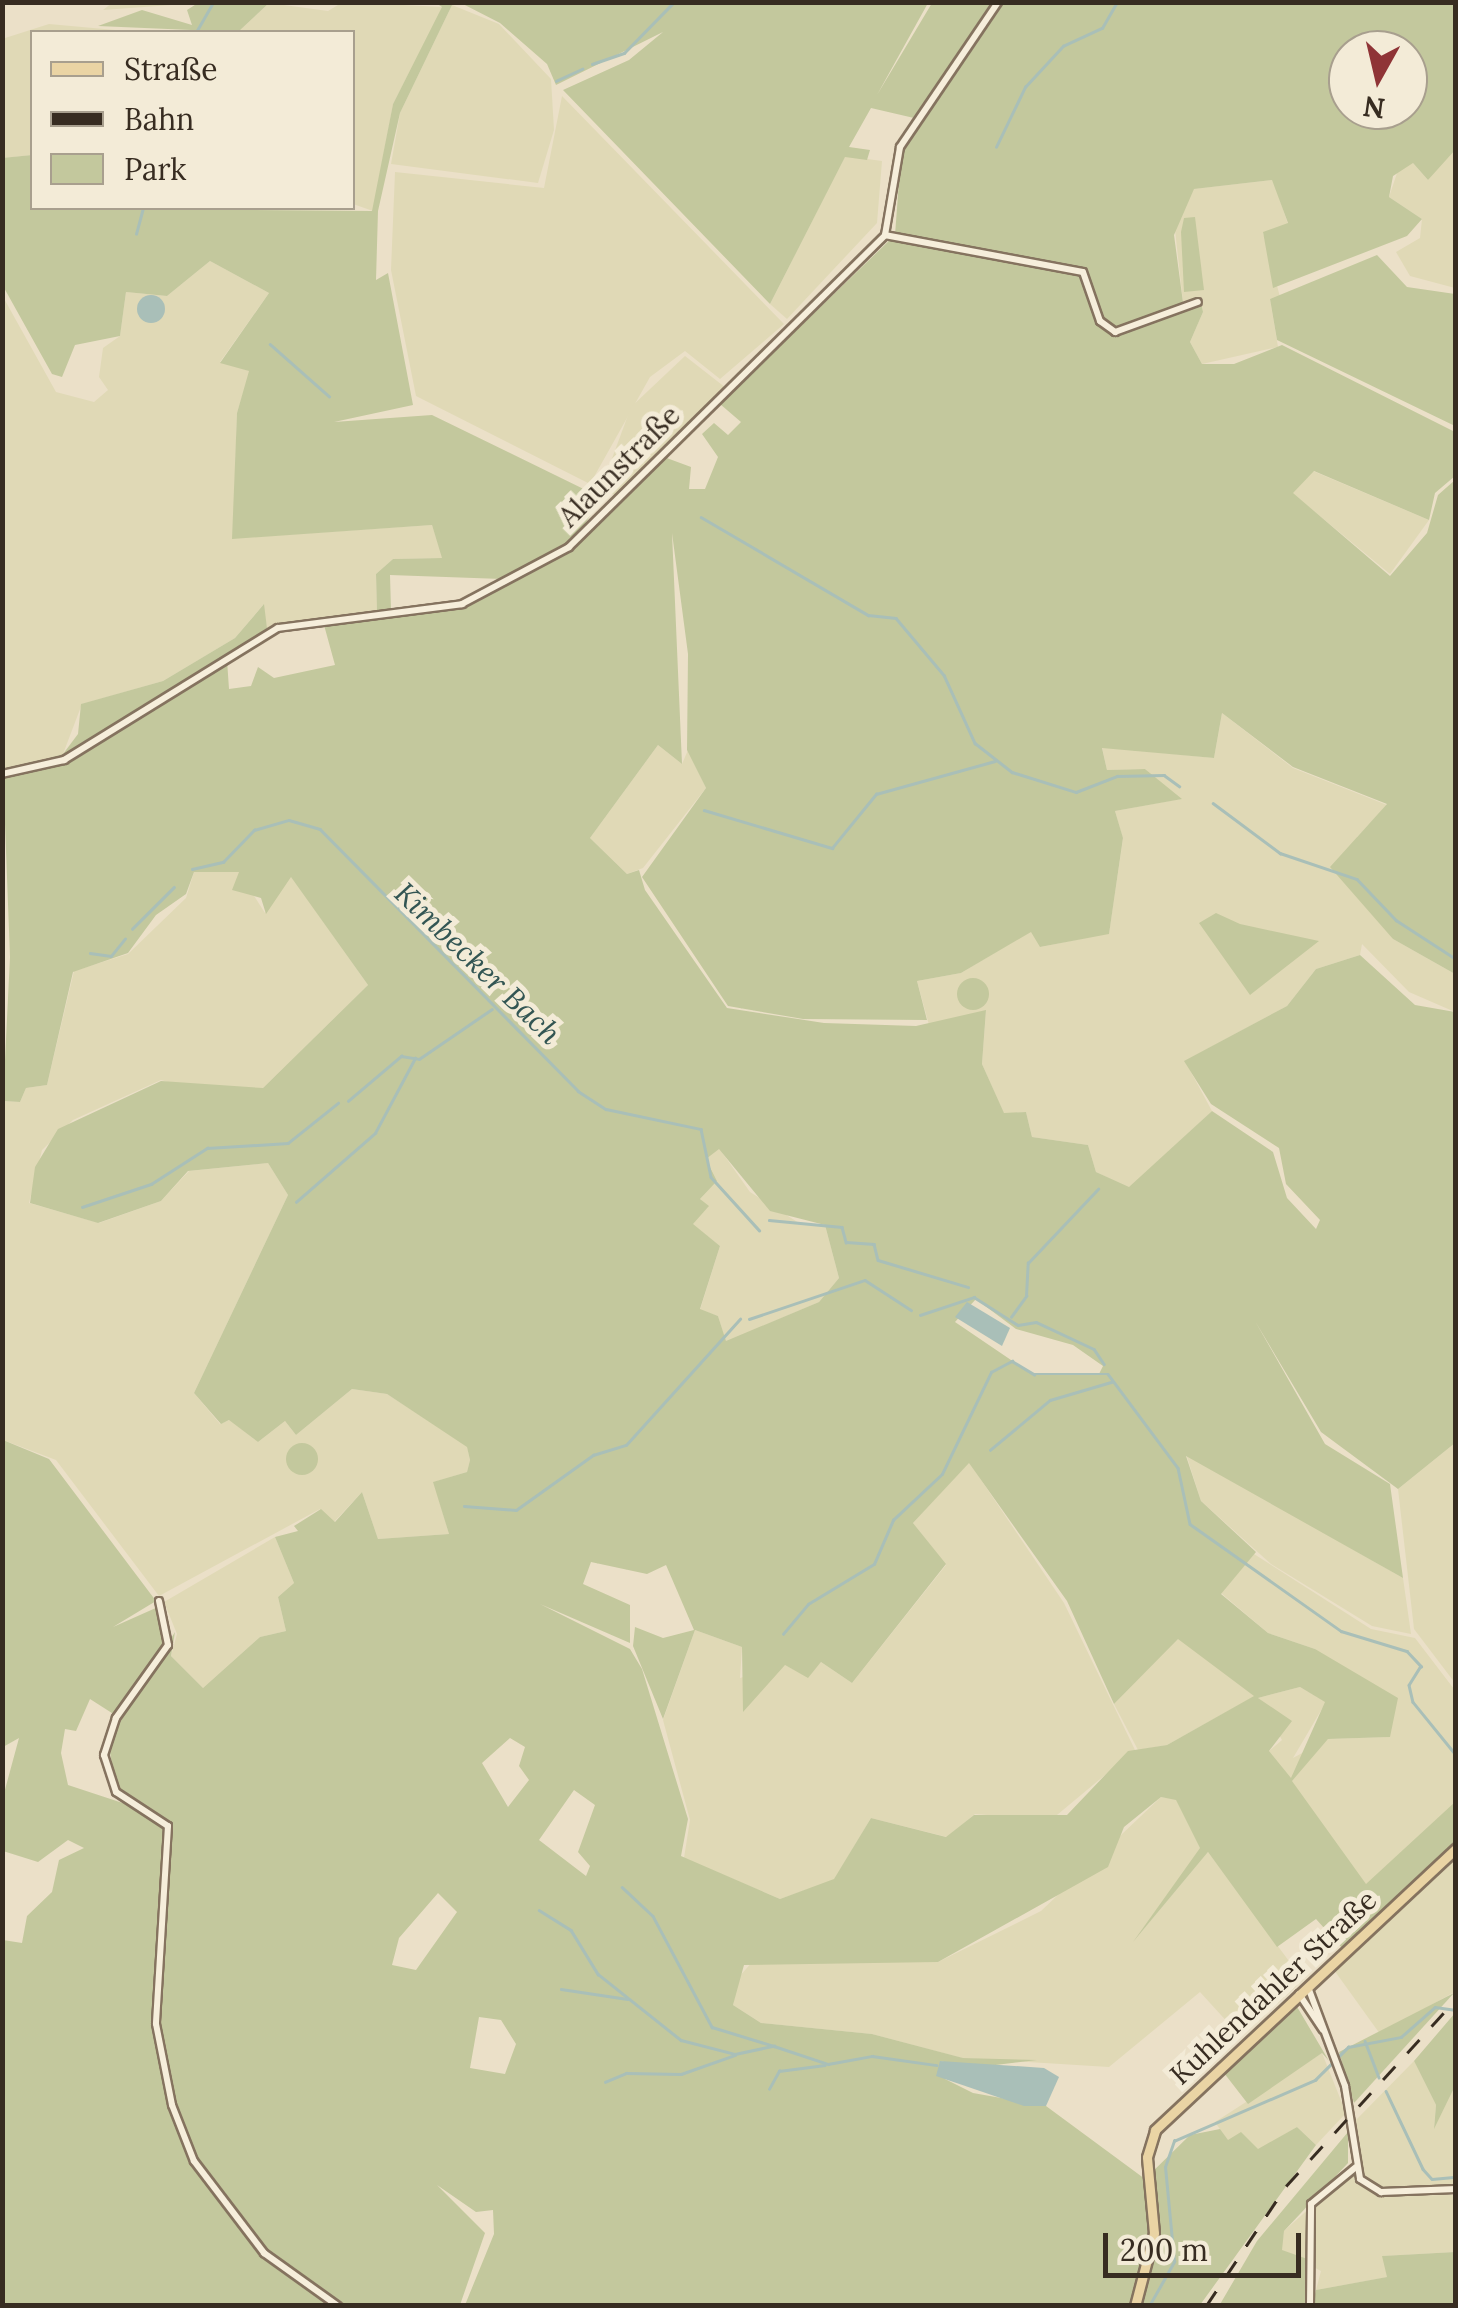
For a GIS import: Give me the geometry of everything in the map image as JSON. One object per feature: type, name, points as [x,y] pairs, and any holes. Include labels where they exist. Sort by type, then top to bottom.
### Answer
[{"type":"main road","name":"Kuhlendahler Straße","points":[[1134,2306],[1154,2233],[1149,2172],[1158,2125],[1456,1848]]},
{"type":"street","points":[[998,2],[900,147],[885,235],[1082,272],[1110,331],[1198,302]]},
{"type":"street","name":"Alaunstraße","points":[[2,774],[64,760],[278,628],[462,604],[560,553],[885,235]]},
{"type":"street","points":[[159,1601],[168,1645],[116,1718],[104,1755],[116,1792],[168,1826],[156,2024],[172,2105],[194,2161],[264,2253],[338,2306]]},
{"type":"street","points":[[1308,1986],[1342,2076],[1356,2167],[1376,2191],[1456,2189]]},
{"type":"street","points":[[1299,1994],[1330,2045]]},
{"type":"street","points":[[1310,2306],[1311,2204],[1356,2167]]},
{"type":"shaded area","points":[[343,2],[443,7],[393,104],[373,211],[355,205],[355,30],[240,30],[269,3],[328,11]]},
{"type":"shaded area","points":[[112,3],[198,3],[103,10]]},
{"type":"shaded area","points":[[452,5],[499,24],[551,79],[554,130],[538,183],[391,164],[400,113]]},
{"type":"shaded area","points":[[49,24],[115,30],[30,30]]},
{"type":"shaded area","points":[[30,30],[30,155],[3,158],[2,39]]},
{"type":"shaded area","points":[[562,96],[784,324],[720,379],[685,351],[650,377],[590,484],[416,396],[391,270],[395,172],[544,188]]},
{"type":"shaded area","points":[[1450,147],[1455,150],[1455,288],[1410,276],[1396,252],[1420,238],[1422,219],[1389,197],[1399,167],[1413,163],[1428,180]]},
{"type":"shaded area","points":[[845,156],[882,161],[877,223],[787,319],[770,304]]},
{"type":"shaded area","points":[[1273,180],[1288,224],[1263,233],[1280,297],[1270,299],[1278,347],[1202,364],[1190,342],[1203,312],[1184,311],[1174,221],[1193,189]]},
{"type":"shaded area","points":[[210,261],[269,293],[220,362],[250,371],[237,413],[233,538],[432,525],[443,558],[393,559],[376,574],[377,612],[267,628],[263,605],[235,638],[163,681],[82,704],[63,754],[3,771],[2,295],[56,392],[94,402],[108,390],[99,377],[103,348],[120,336],[126,292],[167,296]]},
{"type":"shaded area","points":[[685,356],[726,388],[616,495],[600,491],[631,407]]},
{"type":"shaded area","points":[[1313,471],[1429,520],[1390,574],[1292,493]]},
{"type":"shaded area","points":[[1222,713],[1293,768],[1387,805],[1357,837],[1393,939],[1455,974],[1455,1012],[1409,992],[1362,944],[1360,955],[1316,969],[1287,1006],[1185,1061],[1212,1111],[1129,1188],[1096,1172],[1088,1145],[1032,1137],[1026,1112],[1004,1114],[982,1064],[986,1011],[929,1025],[917,981],[961,973],[1031,931],[1041,947],[1109,933],[1123,839],[1115,811],[1180,799],[1145,769],[1107,770],[1102,747],[1214,758]]},
{"type":"shaded area","points":[[658,745],[682,764],[688,750],[706,788],[643,868],[627,874],[590,838]]},
{"type":"shaded area","points":[[194,872],[239,872],[265,913],[291,876],[368,985],[263,1088],[199,1091],[161,1080],[73,1120],[42,1150],[29,1203],[99,1223],[161,1201],[189,1171],[268,1163],[288,1195],[194,1393],[220,1424],[230,1420],[258,1442],[285,1421],[296,1435],[352,1389],[387,1394],[467,1446],[470,1460],[467,1472],[434,1482],[449,1534],[378,1539],[362,1492],[334,1522],[320,1509],[159,1596],[56,1460],[3,1440],[2,1101],[20,1102],[26,1088],[47,1085],[74,971],[128,954],[186,898]]},
{"type":"shaded area","points":[[719,1148],[750,1192],[799,1223],[825,1225],[839,1278],[819,1302],[726,1342],[718,1316],[700,1310],[720,1246],[692,1224],[708,1207],[700,1199],[717,1181],[706,1158]]},
{"type":"shaded area","points":[[1455,1443],[1455,1683],[1414,1629],[1398,1489]]},
{"type":"shaded area","points":[[1186,1454],[1403,1578],[1411,1634],[1372,1626],[1271,1564],[1201,1501]]},
{"type":"shaded area","points":[[969,1462],[1064,1603],[1135,1750],[1051,1820],[975,1814],[947,1837],[871,1818],[834,1880],[780,1899],[684,1858],[690,1820],[663,1720],[695,1630],[742,1647],[740,1678],[785,1665],[808,1677],[821,1662],[852,1683],[946,1565],[913,1523]]},
{"type":"shaded area","points":[[275,1537],[294,1583],[278,1597],[286,1631],[260,1637],[203,1688],[171,1656],[177,1634],[164,1602]]},
{"type":"shaded area","points":[[1254,1554],[1371,1629],[1415,1638],[1454,1689],[1455,1803],[1366,1885],[1272,1760],[1269,1751],[1282,1740],[1258,1698],[1300,1687],[1326,1702],[1293,1758],[1328,1739],[1390,1737],[1315,1649],[1268,1633],[1221,1593]]},
{"type":"shaded area","points":[[1178,1638],[1255,1696],[1167,1745],[1138,1750],[1114,1704]]},
{"type":"shaded area","points":[[1161,1797],[1176,1799],[1201,1848],[1137,1937],[1208,1852],[1303,1980],[1241,2037],[1200,1992],[1109,2067],[962,2058],[872,2034],[761,2023],[733,2005],[738,1978],[754,1960],[938,1962],[1041,1911]]},
{"type":"shaded area","points":[[1455,1856],[1456,1991],[1380,2034],[1334,1970]]},
{"type":"shaded area","points":[[1322,2053],[1346,2113],[1316,2145],[1297,2127],[1258,2150],[1228,2141],[1215,2122]]},
{"type":"shaded area","points":[[1414,2061],[1436,2105],[1434,2128],[1455,2086],[1455,2184],[1379,2188],[1363,2176],[1356,2120]]},
{"type":"shaded area","points":[[1350,2172],[1378,2196],[1455,2195],[1455,2252],[1383,2256],[1388,2277],[1316,2290],[1321,2271],[1281,2250],[1284,2231]]},
{"type":"green space","points":[[198,3],[269,3],[240,30],[98,26],[142,10],[192,25],[187,10]]},
{"type":"green space","points":[[436,3],[453,3],[400,113],[378,211],[376,280],[388,273],[413,405],[334,422],[432,415],[602,498],[576,537],[502,579],[390,575],[391,610],[377,612],[376,574],[393,559],[442,558],[432,525],[232,539],[237,413],[249,371],[220,363],[269,293],[210,261],[167,296],[126,292],[120,336],[75,345],[62,377],[52,374],[3,286],[2,158],[30,155],[30,210],[372,211],[393,104],[442,7]]},
{"type":"green space","points":[[461,3],[928,3],[877,95],[932,3],[992,3],[914,118],[871,108],[849,147],[870,150],[867,160],[845,157],[770,304],[563,90],[629,60],[663,32],[556,85],[547,64],[500,23]]},
{"type":"green space","points":[[1003,3],[1455,3],[1455,150],[1428,180],[1413,163],[1393,176],[1389,197],[1422,219],[1407,236],[1273,288],[1263,232],[1288,223],[1272,180],[1194,189],[1174,235],[1184,310],[1201,304],[1203,312],[1190,342],[1202,364],[1234,364],[1282,345],[1455,432],[1455,476],[1435,493],[1429,520],[1314,471],[1293,493],[1390,576],[1427,533],[1438,495],[1455,480],[1455,974],[1393,939],[1330,867],[1387,804],[1293,767],[1222,713],[1214,758],[1102,748],[1107,770],[1145,769],[1182,799],[1115,811],[1123,838],[1109,934],[1040,947],[1031,932],[961,973],[917,981],[927,1020],[803,1019],[728,1006],[642,877],[706,788],[687,750],[688,654],[672,533],[682,764],[658,745],[590,838],[627,874],[639,870],[645,890],[727,1008],[824,1023],[916,1026],[986,1010],[982,1064],[1004,1113],[1026,1112],[1032,1137],[1088,1145],[1096,1172],[1129,1187],[1212,1111],[1273,1152],[1287,1198],[1316,1229],[1320,1220],[1286,1184],[1279,1148],[1211,1104],[1184,1061],[1287,1006],[1316,969],[1360,955],[1415,1005],[1455,1012],[1455,1443],[1398,1489],[1321,1432],[1255,1321],[1325,1444],[1390,1484],[1403,1578],[1186,1456],[1201,1501],[1256,1552],[1221,1594],[1268,1633],[1315,1649],[1398,1698],[1390,1737],[1328,1739],[1292,1781],[1366,1884],[1455,1802],[1455,1842],[1342,1948],[1316,1919],[1277,1947],[1208,1852],[1133,1942],[1200,1848],[1176,1800],[1161,1797],[1124,1827],[1108,1867],[938,1962],[744,1965],[733,2005],[761,2023],[872,2034],[963,2058],[1037,2060],[971,2068],[940,2061],[945,2079],[973,2093],[1046,2106],[1145,2179],[1190,2135],[1220,2129],[1228,2140],[1241,2132],[1258,2149],[1297,2127],[1316,2145],[1200,2305],[465,2305],[494,2234],[493,2210],[476,2212],[437,2185],[485,2233],[460,2305],[340,2305],[305,2276],[334,2305],[3,2305],[3,1940],[22,1943],[27,1916],[52,1892],[59,1860],[84,1848],[68,1840],[38,1862],[3,1851],[3,1797],[19,1738],[3,1747],[3,1440],[49,1459],[156,1601],[113,1627],[158,1607],[166,1644],[115,1715],[90,1699],[76,1731],[65,1729],[61,1753],[68,1785],[156,1814],[117,1791],[108,1742],[175,1632],[171,1656],[203,1688],[260,1637],[286,1631],[278,1597],[294,1583],[275,1537],[298,1531],[294,1526],[321,1509],[335,1522],[362,1492],[378,1539],[449,1534],[433,1482],[467,1472],[470,1460],[467,1447],[387,1394],[352,1389],[296,1435],[285,1421],[258,1442],[229,1420],[221,1424],[194,1393],[288,1195],[268,1163],[188,1171],[161,1201],[98,1223],[30,1203],[35,1167],[58,1129],[161,1081],[263,1088],[368,985],[291,877],[266,914],[261,898],[232,890],[239,872],[194,872],[186,894],[156,915],[128,953],[73,972],[47,1085],[26,1088],[20,1102],[3,1101],[10,957],[3,771],[63,754],[78,734],[81,704],[163,681],[235,638],[264,604],[267,628],[227,660],[229,689],[251,686],[258,667],[274,678],[335,665],[324,625],[463,607],[493,592],[571,548],[664,457],[691,467],[689,489],[705,489],[718,457],[702,434],[714,423],[728,435],[741,422],[720,404],[895,235],[901,154]],"holes":[[[719,1149],[770,1211],[825,1225],[839,1278],[819,1302],[726,1341],[718,1316],[700,1309],[720,1246],[693,1224],[709,1206],[700,1199],[717,1181],[706,1159]],[[976,1299],[1016,1329],[1073,1345],[1103,1366],[1099,1374],[1033,1375],[955,1322]],[[969,1463],[1067,1601],[1114,1704],[1178,1639],[1254,1696],[1167,1745],[1128,1751],[1067,1815],[974,1815],[946,1837],[871,1818],[834,1879],[780,1899],[681,1856],[688,1819],[642,1669],[630,1649],[540,1604],[630,1643],[630,1605],[583,1584],[591,1562],[647,1574],[666,1565],[694,1630],[663,1638],[635,1627],[633,1646],[663,1719],[695,1630],[742,1647],[743,1712],[785,1665],[808,1678],[821,1662],[852,1683],[946,1564],[913,1523]],[[1300,1687],[1325,1702],[1291,1778],[1269,1751],[1292,1721],[1258,1698]],[[510,1738],[525,1747],[519,1766],[529,1780],[508,1807],[482,1763]],[[574,1790],[595,1805],[578,1852],[590,1866],[586,1876],[539,1840]],[[438,1893],[457,1912],[416,1970],[392,1965],[399,1938]],[[479,2017],[501,2020],[516,2044],[505,2074],[470,2068]]]},
{"type":"green space","points":[[1195,217],[1204,290],[1184,292],[1181,232],[1184,218]]},
{"type":"green space","points":[[1377,255],[1407,287],[1455,294],[1455,426],[1277,340],[1270,299]]},
{"type":"green space","points":[[1216,913],[1240,924],[1319,941],[1250,995],[1199,923]]},
{"type":"green space","points":[[973,978],[985,982],[989,994],[985,1006],[973,1010],[961,1006],[957,994],[961,982]]},
{"type":"green space","points":[[302,1443],[313,1448],[318,1459],[313,1470],[302,1475],[291,1470],[286,1459],[291,1448]]},
{"type":"green space","points":[[1454,1993],[1354,2103],[1339,2052]]},
{"type":"green space","points":[[1296,2005],[1329,2061],[1322,2053],[1248,2104],[1224,2073]]},
{"type":"green space","points":[[1455,2013],[1455,2086],[1434,2129],[1436,2105],[1414,2061]]},
{"type":"green space","points":[[1348,2132],[1348,2163],[1284,2231],[1282,2250],[1313,2261],[1307,2305],[1219,2306],[1257,2241]]},
{"type":"green space","points":[[1455,2252],[1454,2305],[1312,2306],[1316,2290],[1387,2277],[1382,2256]]},
{"type":"water","points":[[151,295],[161,299],[165,309],[161,319],[151,323],[141,319],[137,309],[141,299]]},
{"type":"water","points":[[967,1302],[1010,1328],[1002,1346],[955,1317]]},
{"type":"water","points":[[940,2061],[1044,2068],[1059,2077],[1046,2106],[1024,2106],[936,2076]]},
{"type":"waterway","points":[[197,30],[213,2]]},
{"type":"waterway","points":[[592,64],[624,53],[674,2]]},
{"type":"waterway","points":[[996,147],[1025,87],[1063,46],[1102,28],[1117,2]]},
{"type":"waterway","points":[[556,81],[582,69]]},
{"type":"waterway","points":[[136,234],[142,210]]},
{"type":"waterway","points":[[270,344],[329,396]]},
{"type":"waterway","points":[[701,517],[868,615],[896,618],[944,675],[975,743],[1012,772],[1076,792],[1117,776],[1164,775],[1179,786]]},
{"type":"waterway","points":[[704,810],[832,848],[876,794],[995,761]]},
{"type":"waterway","points":[[1213,803],[1280,853],[1357,879],[1396,920],[1456,959]]},
{"type":"waterway","name":"Kimbecker Bach","points":[[192,869],[223,862],[254,830],[289,820],[320,829],[578,1091],[606,1109],[701,1129],[711,1177],[759,1230]]},
{"type":"waterway","points":[[132,929],[174,887]]},
{"type":"waterway","points":[[90,953],[111,956],[125,939]]},
{"type":"waterway","points":[[348,1101],[401,1056],[419,1059],[492,1009]]},
{"type":"waterway","points":[[296,1202],[375,1133],[415,1058]]},
{"type":"waterway","points":[[82,1207],[151,1184],[207,1148],[288,1143],[338,1103]]},
{"type":"waterway","points":[[1011,1317],[1026,1296],[1028,1263],[1098,1189]]},
{"type":"waterway","name":"Kimbecker Bach","points":[[769,1220],[842,1227],[846,1242],[874,1244],[878,1260],[968,1287]]},
{"type":"waterway","points":[[749,1319],[865,1280],[911,1310]]},
{"type":"waterway","name":"Kimbecker Bach","points":[[920,1315],[974,1297],[1018,1325],[1036,1322],[1094,1349],[1104,1364]]},
{"type":"waterway","points":[[464,1506],[516,1510],[593,1455],[626,1445],[740,1319]]},
{"type":"waterway","name":"Kimbecker Bach","points":[[783,1634],[808,1604],[874,1564],[893,1520],[942,1474],[991,1372],[1012,1361],[1034,1374],[1108,1374],[1178,1468],[1190,1524],[1341,1631],[1407,1651],[1421,1666],[1409,1685],[1413,1702],[1456,1755]]},
{"type":"waterway","points":[[990,1450],[1050,1400],[1111,1382]]},
{"type":"waterway","points":[[622,1887],[653,1916],[712,2027],[774,2046]]},
{"type":"waterway","points":[[539,1910],[571,1930],[598,1974],[681,2040],[735,2054],[774,2046],[828,2064],[872,2056],[936,2065]]},
{"type":"waterway","points":[[561,1989],[627,1999]]},
{"type":"waterway","points":[[1149,2306],[1174,2262],[1165,2167],[1174,2141],[1315,2080],[1348,2047],[1401,2037],[1435,2007],[1456,2010]]},
{"type":"waterway","points":[[1365,2041],[1379,2077]]},
{"type":"waterway","points":[[605,2082],[626,2073],[681,2074],[735,2055]]},
{"type":"waterway","points":[[769,2089],[779,2071],[825,2065]]},
{"type":"waterway","points":[[1386,2091],[1423,2169],[1432,2179],[1456,2177]]},
{"type":"railway","points":[[1206,2306],[1286,2186],[1456,1999]]}]
